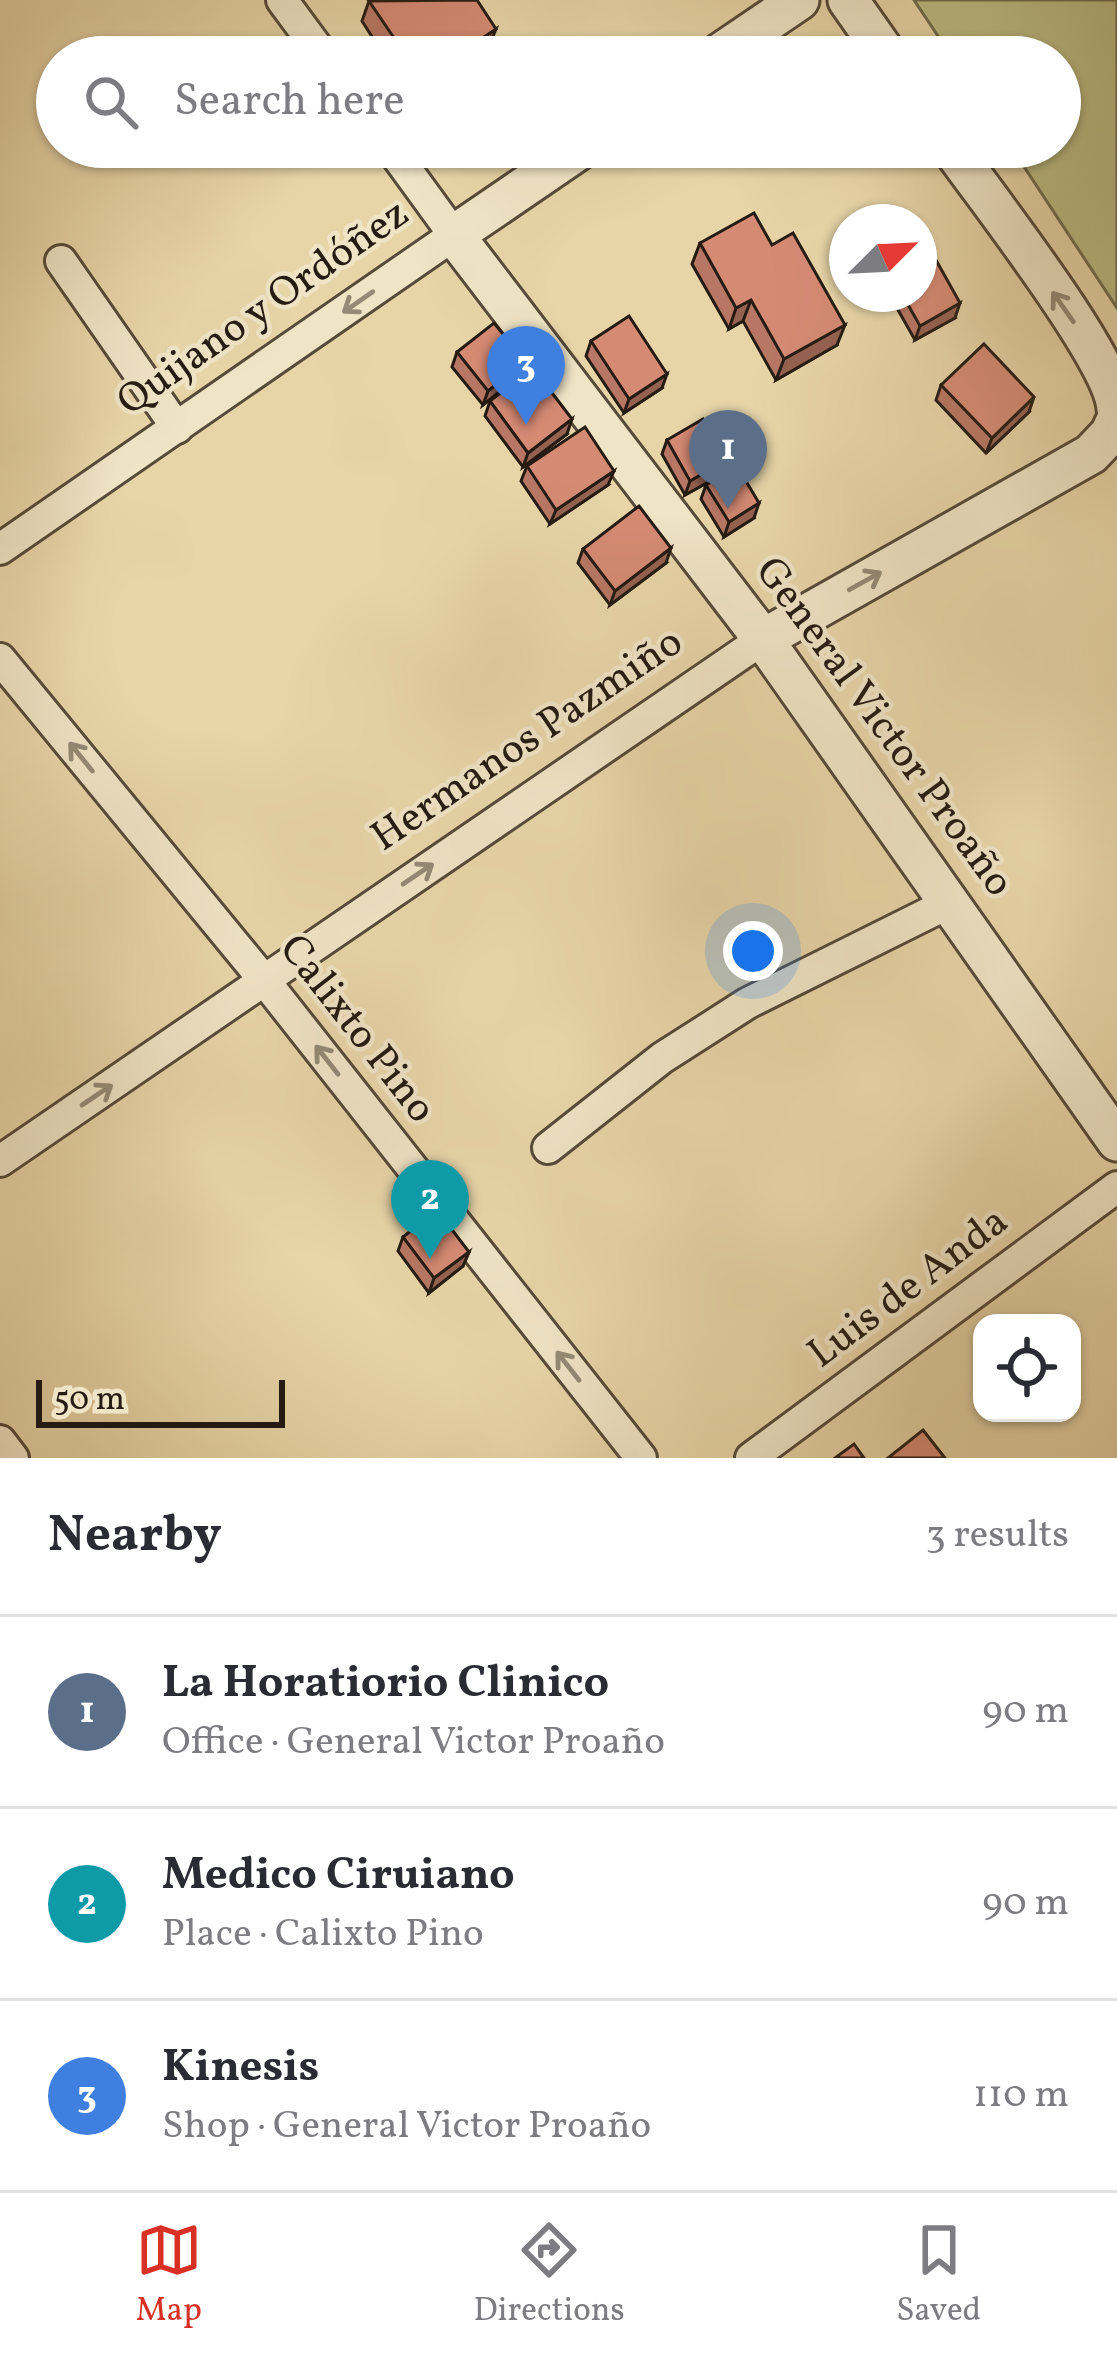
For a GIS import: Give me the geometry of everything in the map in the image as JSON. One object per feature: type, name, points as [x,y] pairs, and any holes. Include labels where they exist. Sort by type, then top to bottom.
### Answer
[{"type":"street","points":[[282,0],[309,36]]},
{"type":"street","points":[[746,36],[799,0]]},
{"type":"street","points":[[848,0],[873,36]]},
{"type":"street","name":"General Victor Proaño","points":[[405,168],[763,639],[1117,1141]]},
{"type":"street","name":"Quijano y Ordóñez","points":[[0,549],[552,168]]},
{"type":"street","points":[[966,168],[1093,350],[1117,410]]},
{"type":"street","points":[[61,261],[177,428]]},
{"type":"street","name":"Hermanos Pazmiño","points":[[0,1161],[763,639],[1090,454],[1110,434],[1117,419]]},
{"type":"street","name":"Calixto Pino","points":[[0,659],[264,980],[641,1458]]},
{"type":"street","points":[[548,1148],[662,1058],[748,1003],[951,902]]},
{"type":"street","name":"Luis de Anda","points":[[752,1458],[1117,1187]]},
{"type":"street","points":[[0,1441],[13,1458]]},
{"type":"green space","points":[[914,0],[1117,0],[1117,308],[1025,168],[1081,168],[1081,36],[938,36]]},
{"type":"building","points":[[477,0],[496,29],[486,36],[393,36],[369,1]]},
{"type":"building","points":[[754,213],[772,245],[793,233],[829,297],[829,312],[838,312],[845,325],[784,359],[751,300],[736,308],[700,243]]},
{"type":"building","points":[[937,262],[960,303],[920,326],[912,312],[937,312]]},
{"type":"building","points":[[629,316],[667,374],[629,399],[591,341]]},
{"type":"building","points":[[494,323],[525,361],[488,391],[457,352]]},
{"type":"building","points":[[984,344],[1034,397],[992,438],[941,385]]},
{"type":"building","points":[[533,368],[572,419],[528,453],[490,401]]},
{"type":"building","points":[[703,419],[726,460],[690,481],[667,440]]},
{"type":"building","points":[[585,427],[614,471],[556,510],[527,466]]},
{"type":"building","points":[[737,466],[759,503],[729,522],[706,485]]},
{"type":"building","points":[[639,506],[671,548],[615,591],[583,549]]},
{"type":"building","points":[[437,1210],[469,1252],[434,1278],[403,1237]]},
{"type":"building","points":[[923,1430],[945,1458],[888,1458]]},
{"type":"building","points":[[854,1444],[864,1458],[835,1458]]},
{"type":"place","name":"Kinesis","points":[[526,425]]},
{"type":"place","name":"La Horatiorio Clinico","points":[[728,509]]},
{"type":"place","name":"Medico Ciruiano","points":[[430,1259]]}]
